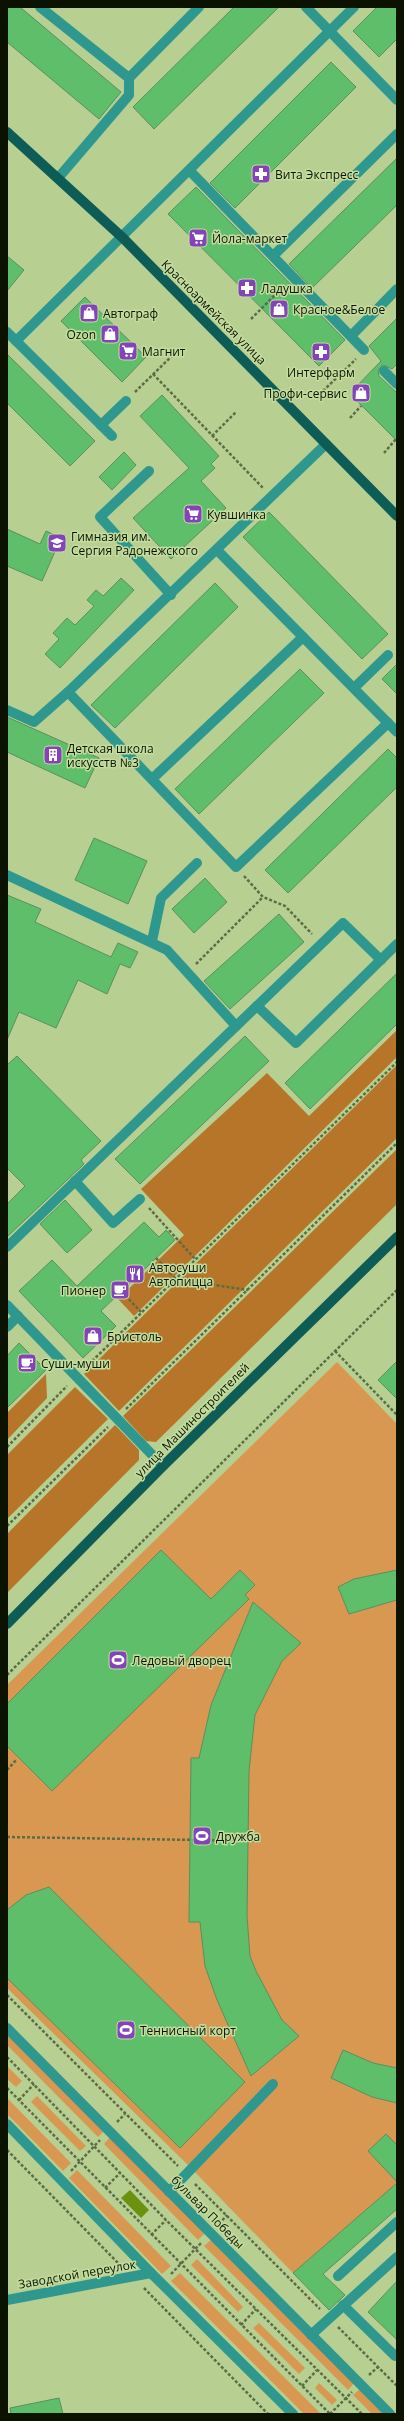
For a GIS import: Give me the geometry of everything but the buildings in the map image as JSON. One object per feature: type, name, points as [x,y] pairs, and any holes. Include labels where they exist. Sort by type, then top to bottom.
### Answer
[{"type":"main road","name":"Красноармейская улица","points":[[7,132],[59,177],[123,238],[397,516]]},
{"type":"main road","name":"улица Машиностроителей","points":[[7,1624],[163,1466],[397,1237]]},
{"type":"street","points":[[40,7],[129,78]]},
{"type":"street","points":[[59,177],[129,95],[129,78],[200,7]]},
{"type":"street","points":[[306,7],[397,100]]},
{"type":"street","points":[[16,341],[123,238],[354,7]]},
{"type":"street","points":[[273,256],[397,134]]},
{"type":"street","points":[[190,171],[364,350]]},
{"type":"street","points":[[351,336],[397,289]]},
{"type":"street","points":[[7,332],[112,436]]},
{"type":"street","points":[[384,371],[397,384]]},
{"type":"street","points":[[101,425],[126,401]]},
{"type":"street","points":[[7,710],[34,722],[171,595],[326,444]]},
{"type":"street","points":[[149,471],[100,517],[171,595]]},
{"type":"street","points":[[217,550],[397,732]]},
{"type":"street","points":[[152,779],[303,637]]},
{"type":"street","points":[[354,688],[388,655]]},
{"type":"street","points":[[68,692],[236,867],[388,723]]},
{"type":"street","points":[[152,942],[161,898],[197,864]]},
{"type":"street","points":[[7,875],[167,950],[236,1026]]},
{"type":"street","points":[[7,1247],[343,923],[381,960]]},
{"type":"street","points":[[257,1006],[296,1043],[397,944]]},
{"type":"street","points":[[75,1181],[113,1223],[140,1198]]},
{"type":"street","points":[[7,1305],[163,1466]]},
{"type":"street","points":[[7,1327],[18,1316]]},
{"type":"street","name":"бульвар Победы","points":[[7,2028],[390,2414]]},
{"type":"street","points":[[169,2192],[273,2084]]},
{"type":"street","points":[[7,2124],[151,2274],[294,2414]]},
{"type":"street","points":[[338,2276],[397,2222]]},
{"type":"street","points":[[311,2334],[397,2257]]},
{"type":"street","name":"Заводской переулок","points":[[7,2300],[151,2274]]},
{"type":"street","points":[[343,2305],[395,2356],[397,2354]]},
{"type":"path","points":[[251,319],[293,277]]},
{"type":"path","points":[[323,391],[364,350]]},
{"type":"path","points":[[126,401],[176,352]]},
{"type":"path","points":[[153,374],[272,497]]},
{"type":"path","points":[[350,418],[361,406]]},
{"type":"path","points":[[212,436],[236,412]]},
{"type":"path","points":[[384,453],[396,439]]},
{"type":"path","points":[[236,867],[263,897],[285,906],[321,944]]},
{"type":"path","points":[[187,972],[263,897]]},
{"type":"path","points":[[7,1447],[76,1376],[397,1062]]},
{"type":"path","points":[[7,1526],[397,1143]]},
{"type":"path","points":[[140,1198],[196,1260]]},
{"type":"path","points":[[156,1258],[176,1279],[248,1290]]},
{"type":"path","points":[[7,1675],[397,1290]]},
{"type":"path","points":[[122,1292],[142,1312]]},
{"type":"path","points":[[335,1351],[397,1414]]},
{"type":"path","points":[[7,1770],[17,1758]]},
{"type":"path","points":[[7,1837],[262,1841]]},
{"type":"path","points":[[7,1995],[397,2386]]},
{"type":"path","points":[[7,2057],[166,2220],[362,2414]]},
{"type":"path","points":[[19,2100],[34,2084]]},
{"type":"path","points":[[7,2088],[330,2414]]},
{"type":"path","points":[[50,2193],[125,2114]]},
{"type":"path","points":[[105,2188],[120,2173]]},
{"type":"path","points":[[151,2295],[227,2216]]},
{"type":"path","points":[[151,2235],[166,2220]]},
{"type":"path","points":[[241,2325],[256,2309]]},
{"type":"path","points":[[302,2386],[317,2370]]},
{"type":"shaded area","points":[[397,1030],[397,1057],[134,1316],[118,1299],[184,1235],[141,1189],[267,1073],[309,1116]]},
{"type":"shaded area","points":[[397,1065],[397,1138],[119,1411],[84,1374]]},
{"type":"shaded area","points":[[397,1149],[397,1204],[156,1442],[146,1441],[123,1416]]},
{"type":"shaded area","name":"Дружба","points":[[337,1362],[397,1424],[397,2183],[293,2273],[191,2168],[7,1988],[7,1685]]},
{"type":"shaded area","points":[[46,1374],[47,1398],[7,1440],[7,1413]]},
{"type":"shaded area","points":[[75,1387],[108,1419],[7,1519],[7,1455]]},
{"type":"shaded area","points":[[115,1425],[139,1450],[139,1460],[7,1593],[7,1534]]},
{"type":"shaded area","points":[[7,2031],[105,2130],[98,2137],[7,2045]]},
{"type":"shaded area","points":[[7,2066],[22,2081],[16,2087],[7,2079]]},
{"type":"shaded area","points":[[37,2096],[86,2146],[80,2151],[31,2102]]},
{"type":"shaded area","points":[[7,2098],[71,2163],[63,2171],[7,2114]]},
{"type":"shaded area","points":[[111,2136],[205,2233],[198,2240],[104,2144]]},
{"type":"shaded area","points":[[77,2170],[171,2266],[162,2274],[69,2178]]},
{"type":"shaded area","points":[[130,2190],[149,2210],[141,2218],[121,2198]]},
{"type":"shaded area","points":[[212,2239],[355,2382],[348,2390],[204,2246]]},
{"type":"shaded area","points":[[197,2259],[243,2307],[238,2312],[191,2265]]},
{"type":"shaded area","points":[[180,2273],[321,2414],[304,2414],[171,2281]]},
{"type":"shaded area","points":[[259,2323],[305,2368],[299,2374],[253,2328]]},
{"type":"shaded area","points":[[319,2383],[337,2400],[332,2405],[315,2388]]},
{"type":"shaded area","points":[[361,2388],[387,2414],[372,2414],[353,2395]]},
{"type":"place","name":"Вита Экспресс","points":[[261,174]]},
{"type":"place","name":"Йола-маркет","points":[[198,238]]},
{"type":"place","name":"Ладушка","points":[[247,288]]},
{"type":"place","name":"Красное&Белое","points":[[279,309]]},
{"type":"place","name":"Автограф","points":[[89,313]]},
{"type":"place","name":"Ozon","points":[[110,334]]},
{"type":"place","name":"Магнит","points":[[128,351]]},
{"type":"place","name":"Интерфарм","points":[[321,352]]},
{"type":"place","name":"Профи-сервис","points":[[361,393]]},
{"type":"place","name":"Кувшинка","points":[[193,514]]},
{"type":"place","name":"Гимназия им. Сергия Радонежского","points":[[57,543]]},
{"type":"place","name":"Детская школа искусств №3","points":[[53,755]]},
{"type":"place","name":"Автосуши Автопицца","points":[[135,1274]]},
{"type":"place","name":"Пионер","points":[[120,1290]]},
{"type":"place","name":"Бристоль","points":[[93,1336]]},
{"type":"place","name":"Суши-муши","points":[[27,1363]]},
{"type":"place","name":"Ледовый дворец","points":[[118,1660]]},
{"type":"place","name":"Дружба","points":[[202,1836]]},
{"type":"place","name":"Теннисный корт","points":[[126,2030]]}]
